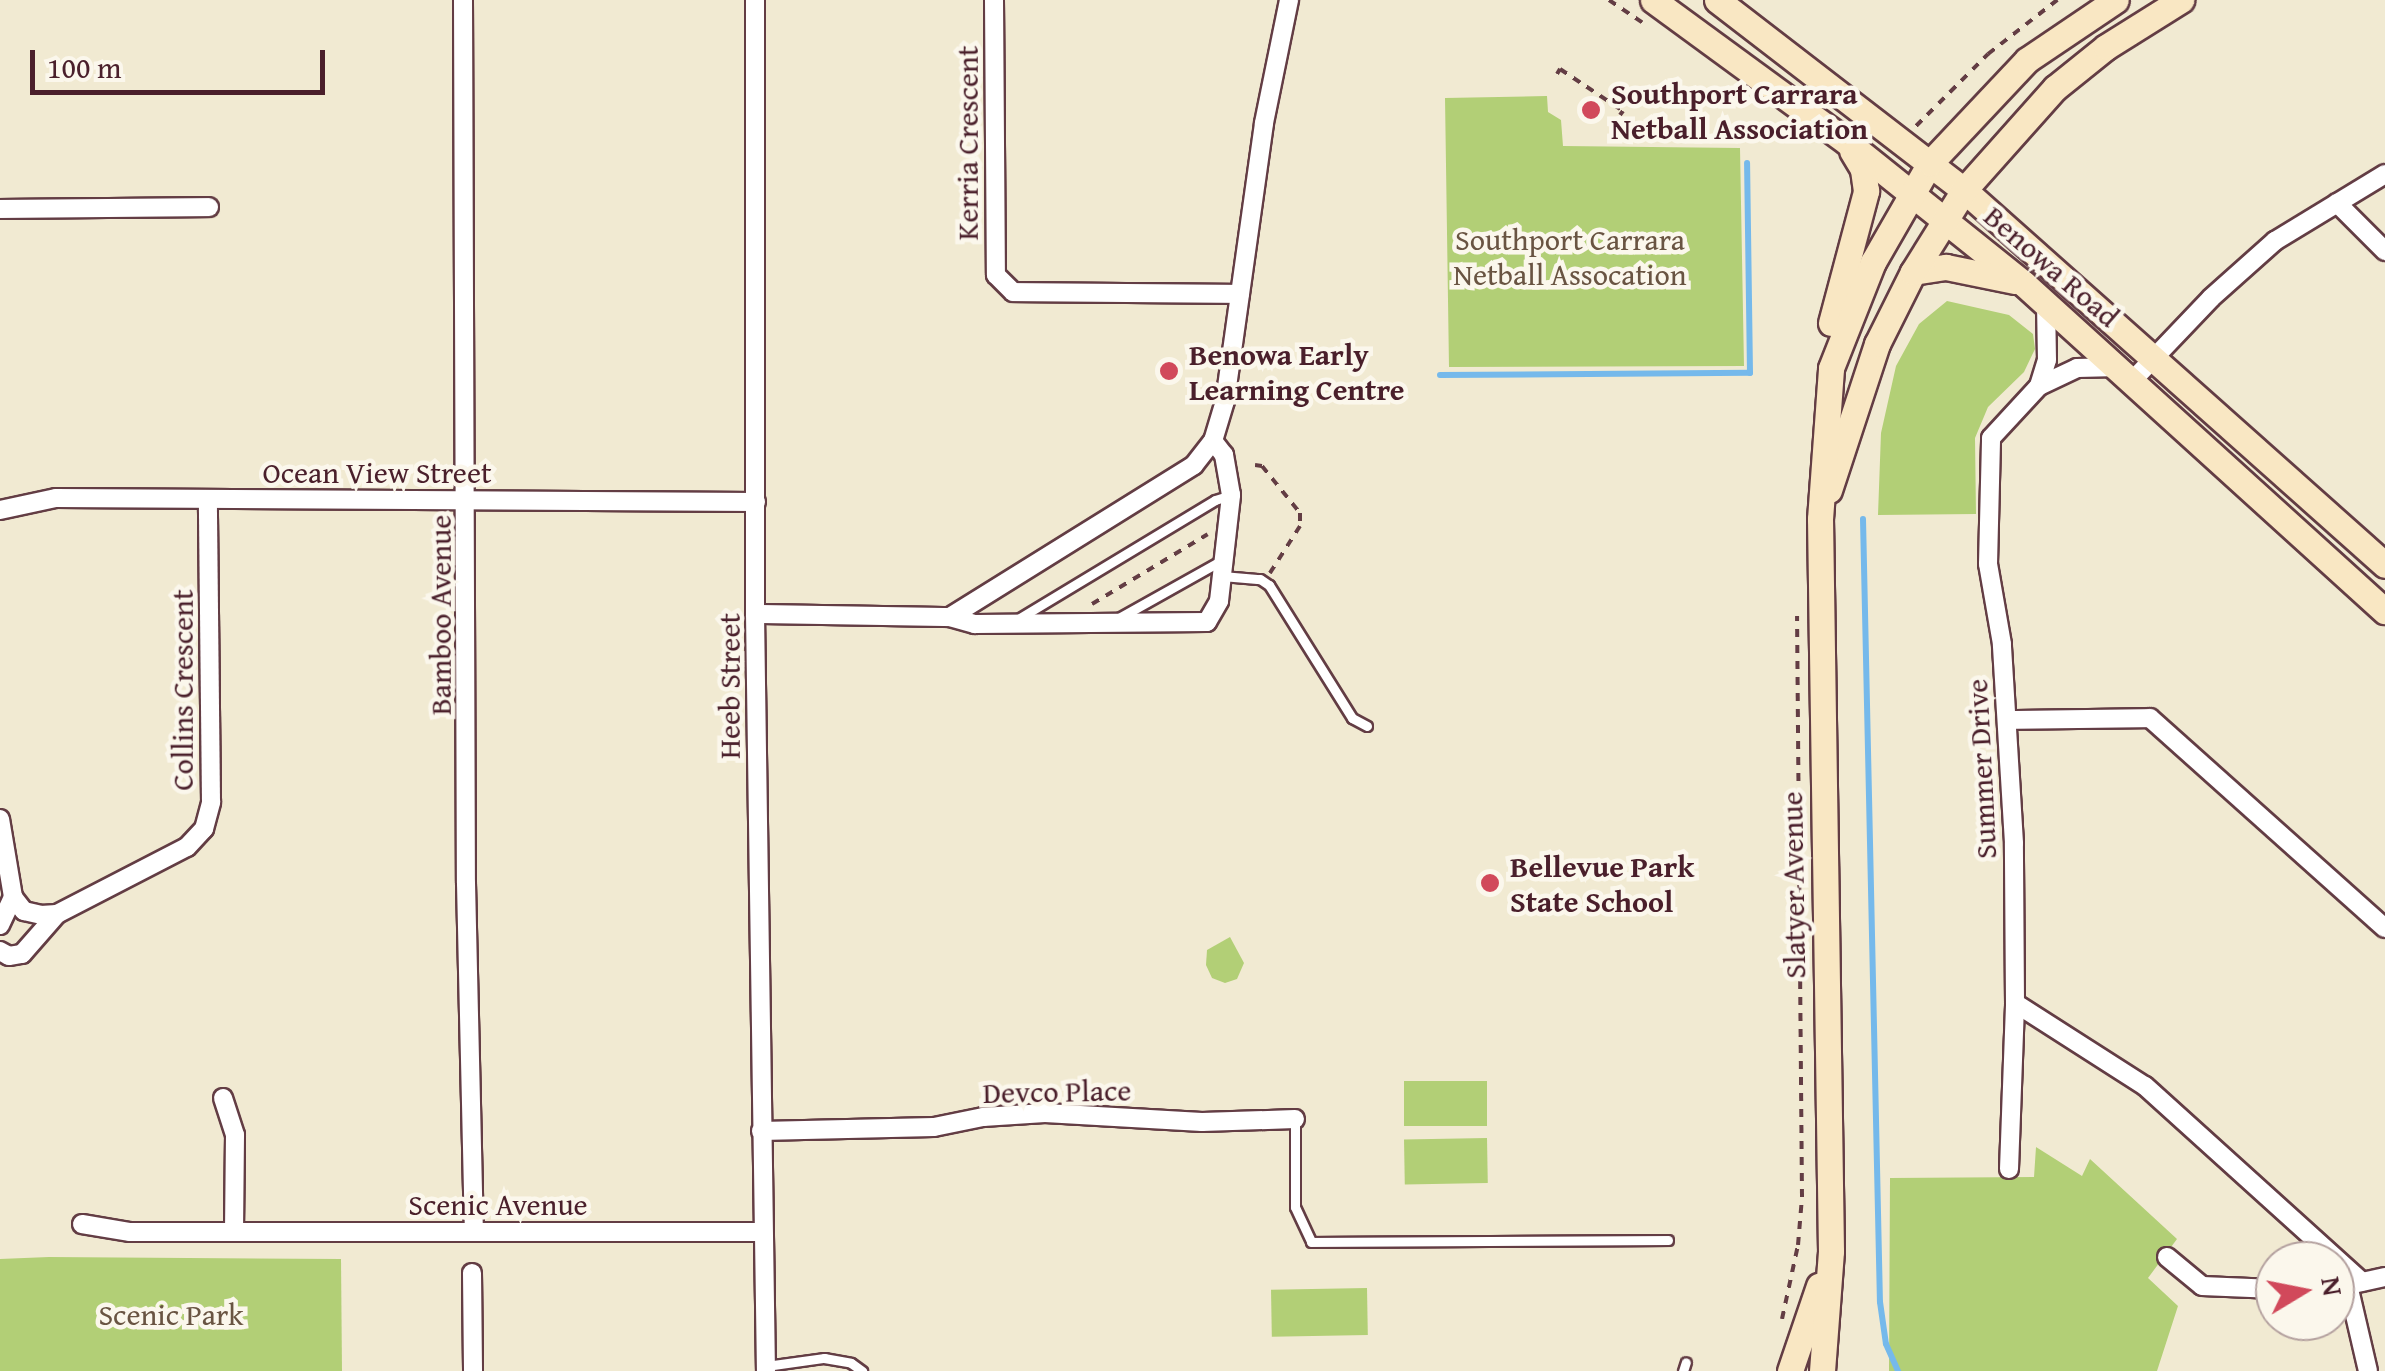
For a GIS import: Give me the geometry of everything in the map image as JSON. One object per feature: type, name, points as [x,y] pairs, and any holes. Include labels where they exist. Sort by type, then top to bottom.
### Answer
[{"type":"main road","name":"Benowa Road","points":[[1653,0],[1946,218],[2126,373],[2385,610]]},
{"type":"main road","name":"Benowa Road","points":[[1717,0],[1964,190],[2385,565]]},
{"type":"main road","name":"Slatyer Avenue","points":[[1822,1371],[1831,1251],[1820,518],[1831,368],[1854,302],[1930,163],[2027,60],[2116,0]]},
{"type":"main road","name":"Slatyer Avenue","points":[[1820,518],[1876,344],[1913,272],[1964,190],[2055,88],[2106,48],[2182,0]]},
{"type":"main road","points":[[1831,368],[1831,320],[1866,190],[1862,169],[1847,142]]},
{"type":"main road","points":[[1913,272],[1946,267],[2024,284]]},
{"type":"main road","name":"Slatyer Avenue","points":[[1790,1371],[1831,1251]]},
{"type":"street","name":"Bamboo Avenue","points":[[464,0],[466,883],[474,1231]]},
{"type":"street","name":"Heeb Street","points":[[755,0],[755,614],[766,1368]]},
{"type":"street","name":"Kerria Crescent","points":[[994,0],[996,274],[1013,292],[1240,294]]},
{"type":"street","points":[[950,617],[1174,479],[1194,465],[1214,441],[1225,401],[1264,123],[1289,0]]},
{"type":"street","points":[[2126,373],[2154,358],[2211,298],[2275,242],[2385,174]]},
{"type":"street","points":[[2338,203],[2385,251]]},
{"type":"street","points":[[0,208],[209,207]]},
{"type":"street","points":[[2039,386],[2047,360],[2046,303]]},
{"type":"street","name":"Summer Drive","points":[[2009,1169],[2015,1003],[2007,720],[2002,644],[1988,564],[1987,476],[1991,438],[2039,386],[2077,368],[2126,373]]},
{"type":"street","points":[[755,614],[950,617],[966,623],[1010,624],[1207,622],[1215,614],[1231,495],[1224,455],[1214,441]]},
{"type":"street","name":"Ocean View Street","points":[[0,510],[56,498],[756,502]]},
{"type":"street","name":"Collins Crescent","points":[[0,950],[9,956],[22,954],[57,914],[188,846],[204,829],[211,802],[208,499]]},
{"type":"street","points":[[2007,720],[2150,718],[2385,928]]},
{"type":"street","points":[[0,819],[13,896],[0,925]]},
{"type":"street","points":[[13,896],[30,914],[57,914]]},
{"type":"street","points":[[2015,1003],[2145,1086],[2303,1241]]},
{"type":"street","points":[[223,1098],[235,1136],[234,1232]]},
{"type":"street","name":"Devco Place","points":[[761,1132],[934,1127],[983,1117],[1045,1113],[1202,1122],[1295,1120]]},
{"type":"street","name":"Scenic Avenue","points":[[82,1224],[130,1232],[762,1232]]},
{"type":"street","points":[[2167,1257],[2202,1286],[2255,1288]]},
{"type":"street","points":[[472,1273],[473,1371]]},
{"type":"street","points":[[2355,1283],[2385,1276]]},
{"type":"street","points":[[2355,1315],[2368,1371]]},
{"type":"lane","points":[[1010,624],[1215,500],[1231,495]]},
{"type":"lane","points":[[1111,622],[1222,568],[1264,582],[1352,718],[1367,726]]},
{"type":"lane","points":[[1295,1120],[1296,1207],[1311,1242],[1668,1240]]},
{"type":"lane","points":[[766,1368],[824,1358],[851,1362],[862,1371]]},
{"type":"path","points":[[1609,0],[1658,32]]},
{"type":"path","points":[[1905,144],[1920,120],[1988,54],[2057,0]]},
{"type":"path","points":[[1558,74],[1560,69],[1623,111],[1620,114]]},
{"type":"path","points":[[1603,98],[1610,89]]},
{"type":"path","points":[[1254,465],[1262,466],[1300,513],[1300,526],[1264,582]]},
{"type":"path","points":[[1090,606],[1211,532]]},
{"type":"path","points":[[1780,1330],[1798,1245],[1802,1197],[1797,601]]},
{"type":"green space","name":"Southport Carrara Netball Assocation","points":[[1547,96],[1548,112],[1561,120],[1563,146],[1740,148],[1744,366],[1449,367],[1445,98]]},
{"type":"green space","points":[[1947,301],[2009,315],[2033,334],[2035,349],[2024,372],[1988,407],[1975,438],[1976,514],[1878,515],[1881,433],[1896,366],[1919,324]]},
{"type":"green space","points":[[1230,937],[1244,963],[1237,979],[1225,983],[1212,978],[1206,965],[1207,950]]},
{"type":"green space","points":[[1404,1081],[1487,1081],[1487,1126],[1404,1126]]},
{"type":"green space","points":[[1487,1138],[1488,1183],[1405,1184],[1404,1139]]},
{"type":"green space","points":[[2036,1147],[2082,1176],[2090,1159],[2177,1239],[2148,1278],[2178,1306],[2157,1371],[1889,1371],[1890,1178],[2034,1177]]},
{"type":"green space","name":"Scenic Park","points":[[0,1259],[341,1259],[342,1371],[0,1371]]},
{"type":"green space","points":[[1367,1288],[1368,1335],[1272,1337],[1271,1290]]},
{"type":"waterway","points":[[1440,375],[1750,373],[1747,163]]},
{"type":"waterway","points":[[1863,519],[1880,1302],[1886,1344],[1898,1371]]},
{"type":"place","name":"Southport Carrara Netball Association","points":[[1591,110]]},
{"type":"place","name":"Benowa Early Learning Centre","points":[[1169,371]]},
{"type":"place","name":"Bellevue Park State School","points":[[1490,883]]}]
